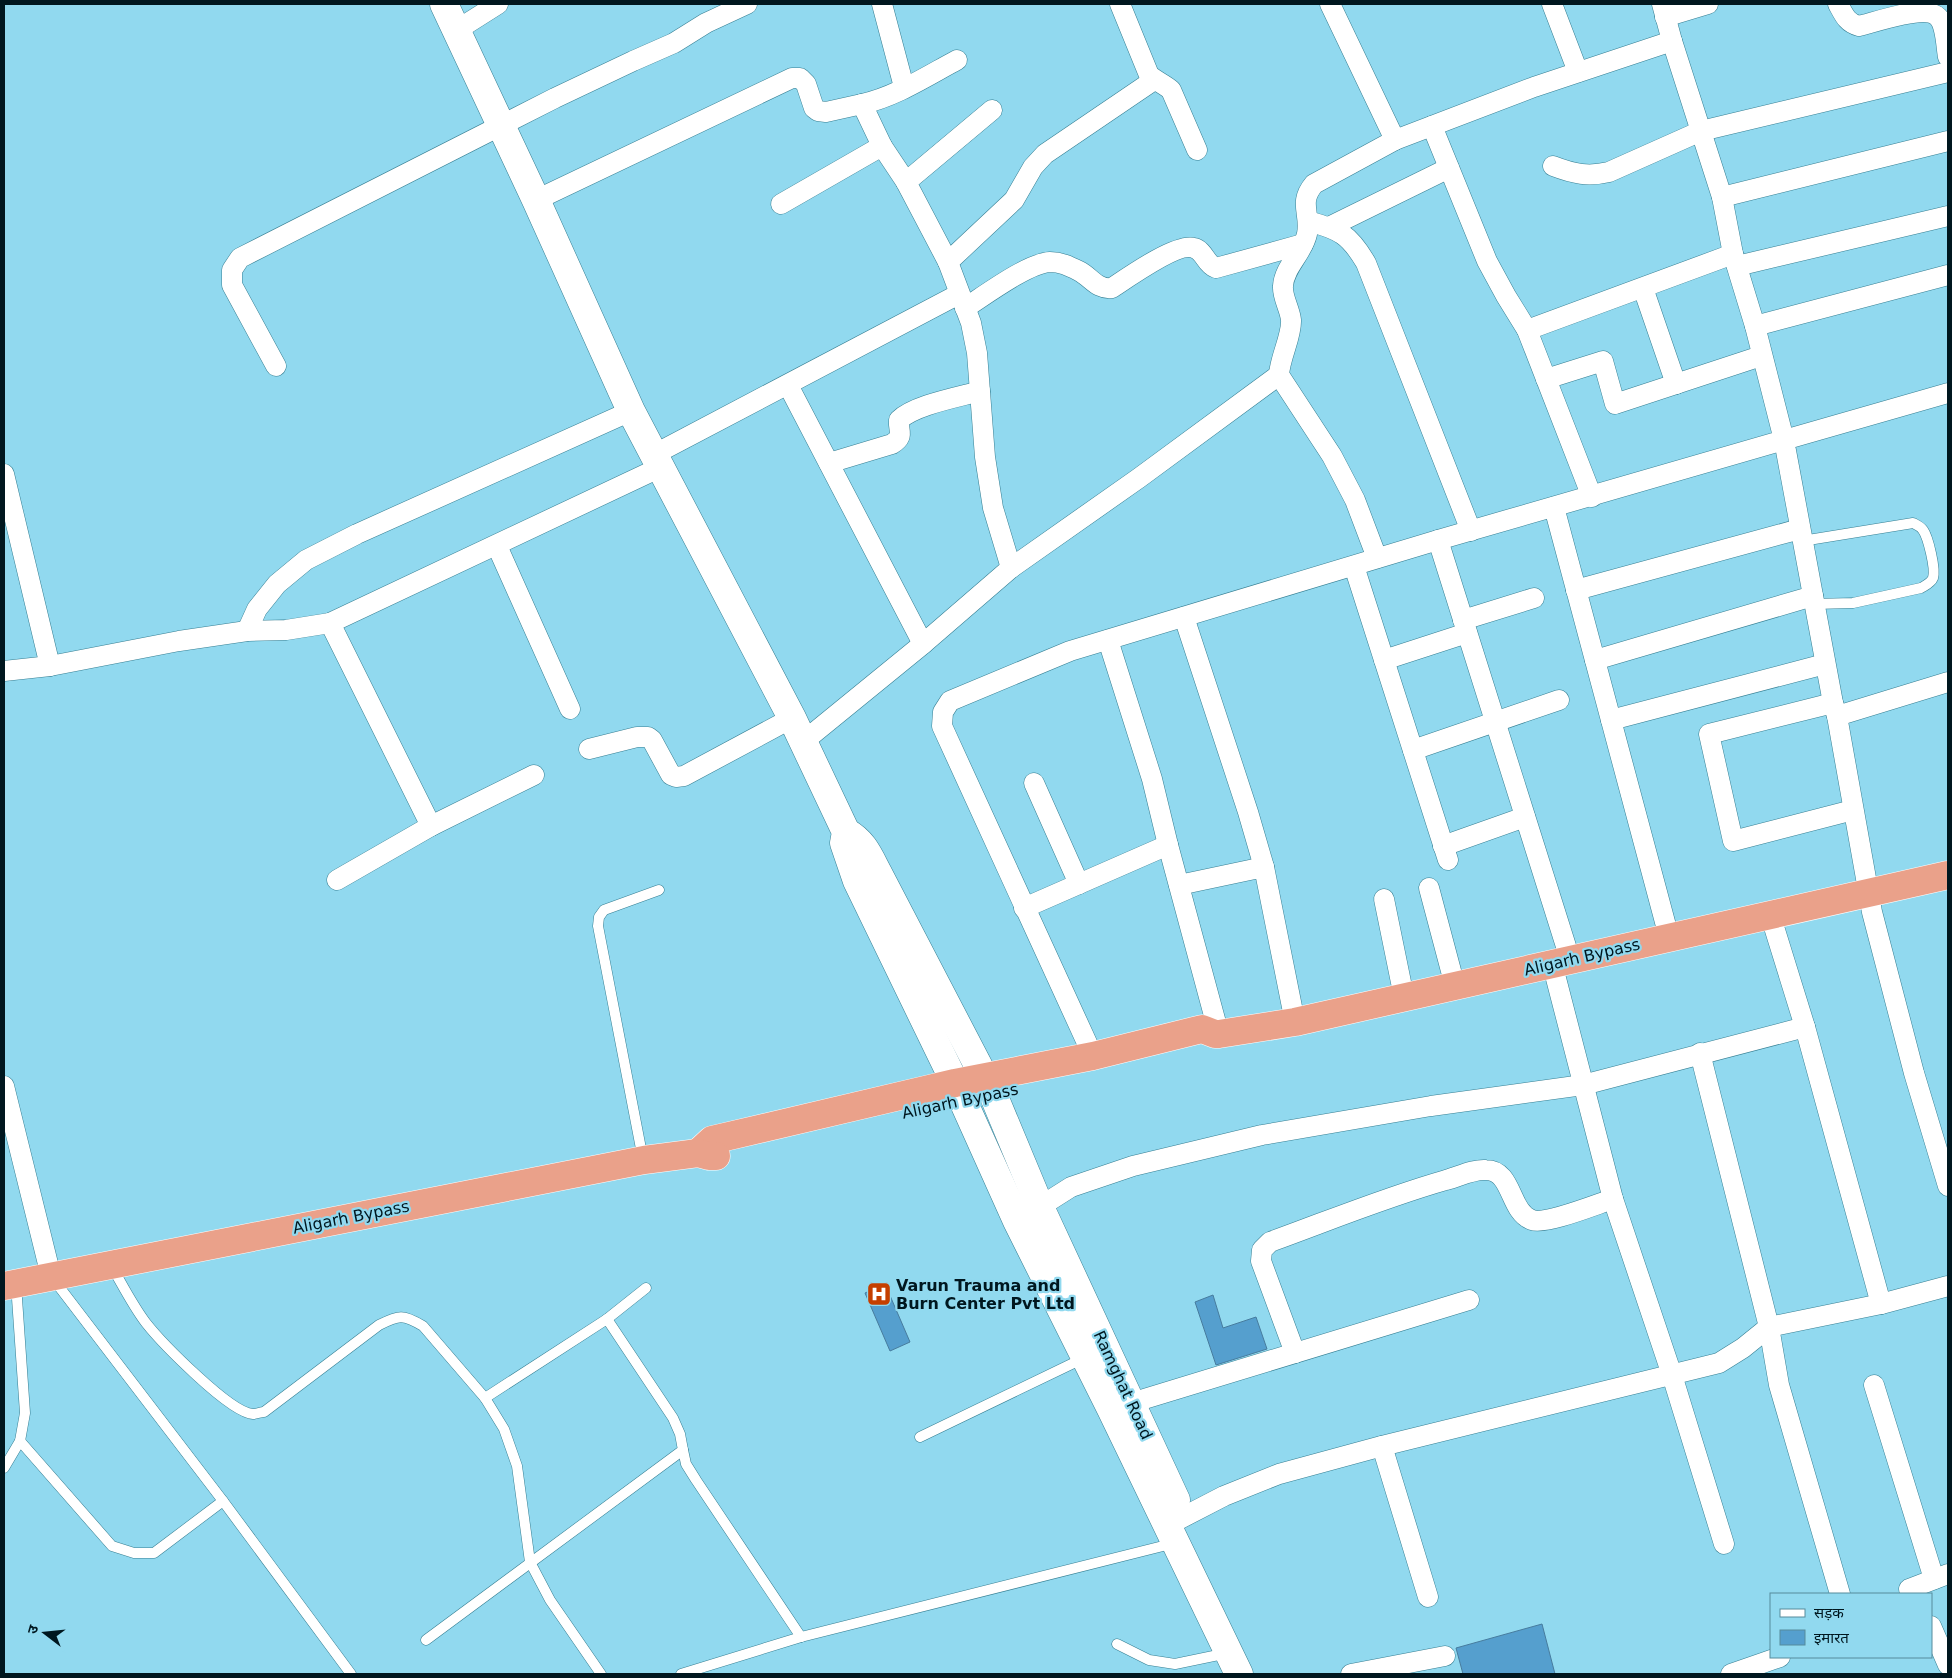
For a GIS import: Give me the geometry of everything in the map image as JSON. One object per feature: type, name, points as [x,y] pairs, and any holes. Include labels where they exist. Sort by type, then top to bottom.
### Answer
[{"type":"highway","name":"Aligarh Bypass","points":[[988,1086],[1093,1056],[1202,1029],[1217,1034],[1295,1022],[1455,986],[1560,976],[1669,937],[1774,930],[1872,910],[1948,875]]},
{"type":"highway","name":"Aligarh Bypass","points":[[10,1285],[644,1160],[698,1152],[712,1140],[959,1091],[1092,1071],[1208,1048],[1217,1034]]},
{"type":"main road","points":[[444,4],[536,200],[631,411],[798,730],[846,832]]},
{"type":"main road","name":"Ramghat Road","points":[[1122,1406],[1085,1358],[1029,1214],[988,1086],[867,852],[857,838],[846,832],[844,843],[857,881],[959,1091],[1029,1214],[1122,1406],[1234,1664]]},
{"type":"main road","name":"Ramghat Road","points":[[1176,1529],[1258,1674]]},
{"type":"street","points":[[457,30],[498,4]]},
{"type":"street","points":[[276,366],[232,286],[232,270],[240,258],[501,125],[633,60],[674,43],[706,23],[747,4]]},
{"type":"street","points":[[882,4],[904,87]]},
{"type":"street","points":[[1120,4],[1149,75],[1172,90],[1197,150]]},
{"type":"street","points":[[1330,4],[1395,140]]},
{"type":"street","points":[[1552,4],[1578,72]]},
{"type":"street","points":[[1708,4],[1664,10],[1672,41],[1722,197],[1735,260],[1755,326],[1784,440],[1872,910],[1914,1073],[1948,1186]]},
{"type":"street","points":[[1838,4],[1852,24],[1860,26],[1919,12],[1930,12],[1938,17],[1942,25],[1948,58]]},
{"type":"street","points":[[1377,558],[1355,500],[1332,456],[1278,375],[1280,361],[1289,335],[1291,319],[1283,287],[1286,274],[1307,236],[1308,221],[1305,203],[1307,192],[1314,184],[1395,140],[1578,72],[1672,41]]},
{"type":"street","points":[[536,200],[792,78],[800,78],[806,84],[814,108],[818,111],[826,112],[873,102],[957,60]]},
{"type":"street","points":[[1553,166],[1593,176],[1609,172],[1701,131],[1948,72]]},
{"type":"street","points":[[948,262],[1014,200],[1033,167],[1045,154],[1154,80]]},
{"type":"street","points":[[862,104],[882,146],[906,182],[948,262],[971,323],[978,353],[985,457],[993,508],[1011,568]]},
{"type":"street","points":[[906,182],[992,110]]},
{"type":"street","points":[[1432,126],[1487,262],[1527,330],[1592,497]]},
{"type":"street","points":[[1722,197],[1948,142]]},
{"type":"street","points":[[781,204],[882,146]]},
{"type":"street","points":[[1329,227],[1449,168]]},
{"type":"street","points":[[1527,330],[1643,288],[1735,260],[1948,216]]},
{"type":"street","points":[[1308,221],[1343,233],[1356,246],[1366,263],[1471,531]]},
{"type":"street","points":[[4,671],[50,666],[247,631],[286,630],[330,623],[497,546],[658,460],[788,385],[1034,266],[1049,262],[1064,263],[1081,272],[1098,286],[1105,289],[1112,288],[1166,255],[1190,247],[1196,248],[1201,252],[1207,262],[1216,268],[1303,244]]},
{"type":"street","points":[[1755,326],[1948,275]]},
{"type":"street","points":[[1643,288],[1676,384]]},
{"type":"street","points":[[1546,379],[1603,361],[1615,404],[1762,356]]},
{"type":"street","points":[[589,748],[637,737],[648,737],[652,740],[671,775],[676,777],[684,776],[798,730],[923,644],[1011,568],[1278,375]]},
{"type":"street","points":[[788,385],[923,644]]},
{"type":"street","points":[[829,463],[892,444],[898,440],[900,434],[899,420],[904,414],[980,391]]},
{"type":"street","points":[[1093,1056],[942,726],[943,712],[950,701],[1070,651],[1438,540],[1592,497],[1948,392]]},
{"type":"street","points":[[247,631],[256,610],[277,584],[306,560],[357,534],[631,411]]},
{"type":"street","points":[[4,474],[50,666]]},
{"type":"street","points":[[1554,507],[1669,937]]},
{"type":"street","points":[[1576,590],[1801,535]]},
{"type":"street","points":[[1438,540],[1525,817],[1583,1085],[1613,1199],[1672,1375],[1724,1544]]},
{"type":"street","points":[[497,546],[570,709]]},
{"type":"street","points":[[1354,566],[1446,853],[1525,817]]},
{"type":"street","points":[[1384,660],[1534,598]]},
{"type":"street","points":[[1595,660],[1814,600]]},
{"type":"street","points":[[1184,617],[1248,812],[1264,867],[1295,1022]]},
{"type":"street","points":[[330,623],[430,826]]},
{"type":"street","points":[[1108,640],[1152,779],[1217,1034]]},
{"type":"street","points":[[1611,720],[1825,664]]},
{"type":"street","points":[[1853,810],[1733,840],[1709,734],[1835,710],[1948,682]]},
{"type":"street","points":[[1413,750],[1559,700]]},
{"type":"street","points":[[337,880],[430,826],[534,775]]},
{"type":"street","points":[[1034,783],[1079,884]]},
{"type":"street","points":[[1024,908],[1168,845]]},
{"type":"street","points":[[1179,884],[1264,867]]},
{"type":"street","points":[[1429,888],[1455,986]]},
{"type":"street","points":[[1384,899],[1404,997]]},
{"type":"street","points":[[1774,930],[1805,1027],[1881,1304]]},
{"type":"street","points":[[1029,1214],[1071,1187],[1133,1166],[1262,1135],[1431,1106],[1583,1085],[1805,1027]]},
{"type":"street","points":[[1700,1054],[1769,1327],[1779,1385],[1840,1593]]},
{"type":"street","points":[[4,1086],[13,1161],[51,1276]]},
{"type":"street","points":[[1296,1353],[1261,1261],[1262,1250],[1270,1242],[1428,1185],[1486,1170],[1497,1172],[1503,1178],[1521,1212],[1532,1220],[1546,1221],[1613,1199]]},
{"type":"street","points":[[1176,1529],[1224,1496],[1279,1474],[1382,1446],[1719,1363],[1743,1348],[1769,1327],[1881,1304],[1948,1286]]},
{"type":"street","points":[[1122,1406],[1470,1300]]},
{"type":"street","points":[[1874,1385],[1941,1576],[1907,1592]]},
{"type":"street","points":[[1382,1446],[1428,1597]]},
{"type":"street","points":[[1938,1629],[1948,1665]]},
{"type":"street","points":[[1351,1674],[1445,1656]]},
{"type":"street","points":[[1731,1674],[1777,1658]]},
{"type":"lane","points":[[1801,535],[1913,523],[1921,528],[1926,535],[1934,570],[1932,579],[1921,588],[1853,602],[1814,600]]},
{"type":"lane","points":[[644,1160],[598,926],[598,917],[604,910],[658,890]]},
{"type":"lane","points":[[111,1265],[145,1322],[170,1350],[206,1385],[240,1410],[252,1414],[264,1412],[379,1325],[395,1316],[411,1319],[423,1326],[485,1398],[504,1429],[517,1466],[530,1562],[550,1600],[601,1674]]},
{"type":"lane","points":[[51,1276],[223,1501],[351,1674]]},
{"type":"lane","points":[[4,1468],[20,1441],[24,1413],[10,1285]]},
{"type":"lane","points":[[485,1398],[606,1319],[646,1288]]},
{"type":"lane","points":[[606,1319],[673,1418],[680,1434],[686,1464],[801,1637]]},
{"type":"lane","points":[[920,1437],[1085,1358]]},
{"type":"lane","points":[[20,1441],[112,1546],[134,1554],[154,1553],[223,1501]]},
{"type":"lane","points":[[426,1640],[683,1450]]},
{"type":"lane","points":[[681,1674],[697,1672],[801,1637],[1176,1529]]},
{"type":"lane","points":[[1117,1644],[1149,1660],[1175,1664],[1234,1664]]},
{"type":"building","points":[[885,1284],[910,1342],[890,1351],[865,1293]]},
{"type":"building","points":[[1213,1295],[1223,1328],[1256,1317],[1267,1349],[1216,1365],[1195,1302]]},
{"type":"building","points":[[1542,1624],[1555,1674],[1463,1674],[1456,1648]]},
{"type":"place","name":"Varun Trauma and Burn Center Pvt Ltd","points":[[879,1294]]}]
